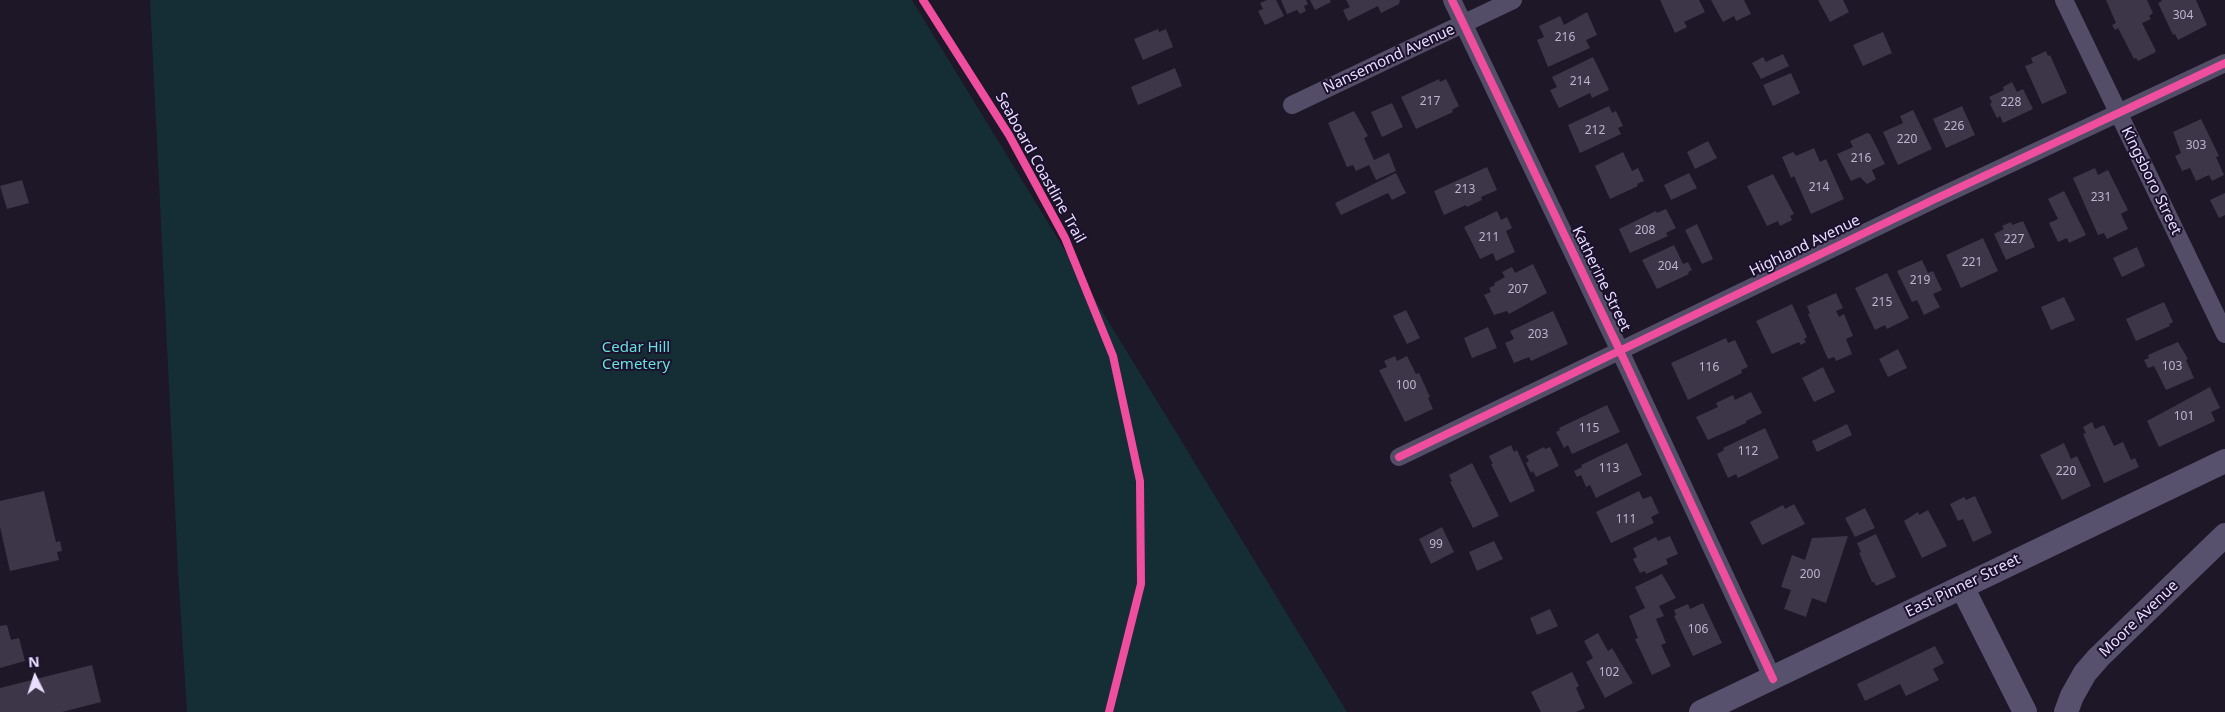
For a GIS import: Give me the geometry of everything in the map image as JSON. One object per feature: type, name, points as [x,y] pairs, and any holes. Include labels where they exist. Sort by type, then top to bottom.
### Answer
[{"type":"main road","name":"East Pinner Street","points":[[1701,712],[2225,461]]},
{"type":"main road","name":"Moore Avenue","points":[[2066,712],[2072,696],[2085,673],[2099,657],[2225,536]]},
{"type":"main road","points":[[1962,587],[2025,712]]},
{"type":"street","name":"Katherine Street","points":[[1452,0],[1620,351],[1773,679]]},
{"type":"street","name":"Nansemond Avenue","points":[[1292,105],[1512,0]]},
{"type":"street","name":"Kingsboro Street","points":[[2064,0],[2225,334]]},
{"type":"street","name":"Highland Avenue","points":[[1399,457],[2225,63]]},
{"type":"green space","name":"Cedar Hill Cemetery","points":[[150,0],[912,0],[1347,712],[187,712],[178,570]]},
{"type":"building","points":[[1267,0],[1276,0],[1284,16],[1265,25],[1258,11],[1263,9],[1260,3]]},
{"type":"building","points":[[1281,0],[1306,0],[1308,4],[1304,6],[1306,11],[1300,14],[1297,10],[1287,14]]},
{"type":"building","points":[[1310,0],[1330,0],[1331,2],[1315,10]]},
{"type":"building","points":[[1346,0],[1400,0],[1399,4],[1381,13],[1378,6],[1348,21],[1343,10],[1350,7]]},
{"type":"building","points":[[1660,0],[1699,0],[1705,12],[1684,22],[1687,27],[1675,33]]},
{"type":"building","points":[[1711,0],[1744,0],[1751,14],[1736,21],[1734,16],[1723,22]]},
{"type":"building","points":[[1818,0],[1843,0],[1849,12],[1830,22]]},
{"type":"building","points":[[2106,0],[2147,0],[2153,13],[2149,16],[2151,19],[2142,23],[2156,51],[2154,53],[2138,61],[2136,58],[2134,59],[2118,28],[2115,30],[2112,25],[2116,23]]},
{"type":"building","points":[[2161,0],[2196,0],[2207,25],[2178,40],[2175,34],[2173,35],[2158,3]]},
{"type":"building","points":[[1587,12],[1597,35],[1586,40],[1590,48],[1548,67],[1537,40],[1544,37],[1539,26],[1560,16],[1564,25]]},
{"type":"building","points":[[1158,29],[1159,32],[1166,29],[1173,47],[1143,60],[1134,39]]},
{"type":"building","points":[[1883,32],[1892,53],[1863,66],[1853,45]]},
{"type":"building","points":[[2046,51],[2048,56],[2050,55],[2067,93],[2042,104],[2025,66],[2033,63],[2031,58]]},
{"type":"building","points":[[1783,54],[1789,66],[1761,79],[1752,63],[1763,57],[1766,62]]},
{"type":"building","points":[[1593,57],[1609,90],[1592,98],[1590,93],[1559,108],[1550,90],[1557,87],[1552,77]]},
{"type":"building","points":[[1175,68],[1182,86],[1138,105],[1131,87]]},
{"type":"building","points":[[1791,73],[1800,93],[1773,106],[1763,85]]},
{"type":"building","points":[[1439,79],[1440,82],[1446,79],[1459,106],[1452,110],[1453,112],[1416,129],[1401,97]]},
{"type":"building","points":[[2012,82],[2017,92],[2023,89],[2033,109],[2003,123],[2000,116],[1997,118],[1990,104],[1992,102],[1989,97],[2004,90],[2003,87]]},
{"type":"building","points":[[1392,103],[1403,127],[1382,137],[1371,112]]},
{"type":"building","points":[[1609,106],[1612,113],[1616,111],[1623,126],[1618,128],[1621,134],[1580,153],[1568,125]]},
{"type":"building","points":[[1962,106],[1975,135],[1946,148],[1933,119]]},
{"type":"building","points":[[1913,110],[1932,149],[1898,165],[1883,132],[1903,123],[1900,116]]},
{"type":"building","points":[[1354,111],[1368,136],[1364,138],[1374,160],[1389,153],[1396,171],[1376,180],[1369,165],[1356,171],[1353,165],[1347,167],[1328,123]]},
{"type":"building","points":[[2201,119],[2219,156],[2216,157],[2224,175],[2212,181],[2209,175],[2196,181],[2190,168],[2182,171],[2175,156],[2181,153],[2173,132]]},
{"type":"building","points":[[1867,133],[1870,134],[1885,164],[1872,170],[1876,179],[1867,184],[1860,177],[1851,181],[1837,154],[1853,147],[1850,141]]},
{"type":"building","points":[[1708,141],[1717,158],[1695,169],[1687,152]]},
{"type":"building","points":[[1814,148],[1820,162],[1826,159],[1844,199],[1811,214],[1794,176],[1791,178],[1782,157],[1793,152],[1796,156]]},
{"type":"building","points":[[1623,152],[1632,171],[1638,168],[1644,181],[1637,184],[1638,186],[1610,199],[1595,166]]},
{"type":"building","points":[[1487,167],[1497,190],[1481,197],[1482,200],[1444,215],[1434,191]]},
{"type":"building","points":[[2095,168],[2098,175],[2108,170],[2128,210],[2121,214],[2128,229],[2107,239],[2104,233],[2098,235],[2073,178]]},
{"type":"building","points":[[1396,173],[1406,193],[1392,200],[1388,193],[1341,215],[1335,203]]},
{"type":"building","points":[[1689,173],[1697,188],[1671,200],[1664,185]]},
{"type":"building","points":[[1773,174],[1794,214],[1790,216],[1792,220],[1780,226],[1778,221],[1767,226],[1747,186]]},
{"type":"building","points":[[22,180],[29,203],[7,209],[0,186]]},
{"type":"building","points":[[2064,191],[2086,235],[2069,243],[2067,238],[2058,242],[2049,223],[2058,219],[2048,199]]},
{"type":"building","points":[[2225,193],[2225,215],[2219,218],[2210,200]]},
{"type":"building","points":[[1666,209],[1676,228],[1666,233],[1668,236],[1630,253],[1619,229],[1656,211],[1657,213]]},
{"type":"building","points":[[1497,211],[1501,220],[1507,217],[1512,228],[1506,231],[1515,252],[1496,261],[1493,253],[1480,259],[1464,227]]},
{"type":"building","points":[[2023,221],[2035,247],[2006,260],[1994,234],[2004,229],[2002,226],[2011,222],[2012,225]]},
{"type":"building","points":[[1697,224],[1713,259],[1702,264],[1685,230]]},
{"type":"building","points":[[1983,238],[1998,271],[1961,288],[1946,255]]},
{"type":"building","points":[[1674,245],[1683,264],[1688,262],[1692,270],[1688,272],[1689,274],[1657,289],[1642,260]]},
{"type":"building","points":[[2137,247],[2145,266],[2122,277],[2113,258]]},
{"type":"building","points":[[1922,260],[1928,273],[1933,271],[1942,290],[1933,294],[1940,307],[1924,315],[1917,300],[1912,302],[1897,271]]},
{"type":"building","points":[[1533,264],[1547,293],[1509,314],[1507,311],[1494,315],[1484,295],[1491,292],[1489,288],[1505,277],[1502,272],[1512,267],[1515,273]]},
{"type":"building","points":[[1887,273],[1909,318],[1887,329],[1885,325],[1875,330],[1855,288]]},
{"type":"building","points":[[1836,293],[1843,308],[1836,311],[1839,317],[1844,314],[1853,336],[1846,339],[1852,354],[1836,361],[1834,357],[1828,359],[1808,314],[1810,314],[1807,306]]},
{"type":"building","points":[[2064,297],[2075,320],[2051,330],[2041,307]]},
{"type":"building","points":[[2164,302],[2173,322],[2169,324],[2170,326],[2136,341],[2126,319]]},
{"type":"building","points":[[1792,304],[1807,337],[1804,339],[1806,342],[1801,345],[1799,342],[1772,354],[1756,321]]},
{"type":"building","points":[[1406,310],[1420,338],[1407,344],[1393,316]]},
{"type":"building","points":[[1553,311],[1568,344],[1531,361],[1529,357],[1514,363],[1505,343],[1514,339],[1510,331]]},
{"type":"building","points":[[1488,327],[1497,348],[1472,358],[1464,338]]},
{"type":"building","points":[[1726,338],[1728,343],[1735,340],[1748,367],[1741,370],[1742,373],[1688,400],[1671,363]]},
{"type":"building","points":[[2178,342],[2188,359],[2186,360],[2194,378],[2166,390],[2154,366],[2148,368],[2144,360],[2149,358],[2148,355]]},
{"type":"building","points":[[1898,349],[1907,368],[1888,377],[1879,359]]},
{"type":"building","points":[[1395,356],[1397,361],[1407,356],[1416,374],[1419,373],[1430,397],[1428,398],[1433,409],[1405,422],[1379,370],[1387,367],[1384,361]]},
{"type":"building","points":[[1823,367],[1835,392],[1814,402],[1802,378]]},
{"type":"building","points":[[2210,387],[2220,408],[2211,412],[2215,421],[2159,447],[2147,421]]},
{"type":"building","points":[[1751,392],[1762,413],[1746,421],[1746,423],[1708,440],[1696,417],[1718,407],[1716,403],[1733,395],[1735,400]]},
{"type":"building","points":[[1607,405],[1620,432],[1572,454],[1568,445],[1564,448],[1556,432],[1560,430],[1559,428]]},
{"type":"building","points":[[2092,422],[2095,429],[2104,425],[2114,446],[2123,442],[2131,460],[2135,458],[2139,467],[2104,483],[2083,434],[2086,433],[2083,427]]},
{"type":"building","points":[[1847,424],[1852,435],[1817,452],[1812,441]]},
{"type":"building","points":[[1765,428],[1779,458],[1738,478],[1736,474],[1728,478],[1717,454],[1724,450],[1723,448]]},
{"type":"building","points":[[1627,443],[1642,475],[1596,498],[1590,485],[1586,487],[1581,475],[1577,477],[1574,471],[1582,467],[1581,465]]},
{"type":"building","points":[[2064,443],[2071,459],[2077,456],[2091,486],[2062,500],[2040,455]]},
{"type":"building","points":[[1511,445],[1514,452],[1517,450],[1535,491],[1510,503],[1489,456]]},
{"type":"building","points":[[1544,447],[1545,449],[1550,447],[1559,466],[1536,477],[1533,471],[1531,473],[1526,463],[1529,461],[1526,456]]},
{"type":"building","points":[[1472,463],[1499,516],[1473,528],[1450,482],[1452,481],[1449,475]]},
{"type":"building","points":[[44,491],[56,542],[60,541],[62,551],[57,552],[59,560],[10,571],[0,527],[0,501]]},
{"type":"building","points":[[1639,491],[1643,499],[1651,496],[1659,513],[1651,517],[1654,523],[1611,543],[1596,512]]},
{"type":"building","points":[[1975,496],[1992,533],[1973,542],[1963,519],[1958,521],[1950,504],[1964,497],[1966,500]]},
{"type":"building","points":[[1794,504],[1805,524],[1762,545],[1750,522],[1783,505],[1785,509]]},
{"type":"building","points":[[1865,508],[1875,528],[1855,537],[1845,518]]},
{"type":"building","points":[[1928,510],[1947,546],[1922,558],[1904,521],[1918,512],[1919,515]]},
{"type":"building","points":[[1442,527],[1454,552],[1431,564],[1419,539]]},
{"type":"building","points":[[1876,534],[1896,577],[1876,586],[1872,582],[1859,553],[1861,552],[1857,543]]},
{"type":"building","points":[[1670,536],[1678,554],[1666,559],[1668,564],[1646,574],[1645,571],[1640,573],[1633,559],[1637,557],[1633,548],[1656,537],[1658,541]]},
{"type":"building","points":[[1848,536],[1826,603],[1812,598],[1806,617],[1784,609],[1791,590],[1781,587],[1792,555],[1805,560],[1812,538]]},
{"type":"building","points":[[1494,541],[1503,559],[1477,571],[1469,552]]},
{"type":"building","points":[[1662,574],[1676,598],[1659,606],[1664,616],[1656,619],[1666,643],[1661,645],[1671,666],[1652,675],[1635,639],[1638,638],[1629,616],[1645,608],[1635,587]]},
{"type":"building","points":[[1703,603],[1722,643],[1693,656],[1674,616],[1676,615],[1674,610],[1688,604],[1690,609]]},
{"type":"building","points":[[1550,609],[1558,626],[1537,635],[1530,618]]},
{"type":"building","points":[[7,625],[11,640],[19,638],[25,661],[0,668],[0,626]]},
{"type":"building","points":[[1598,633],[1608,651],[1612,648],[1633,683],[1605,698],[1586,662],[1593,658],[1584,641]]},
{"type":"building","points":[[1935,646],[1944,663],[1933,669],[1939,680],[1906,696],[1900,684],[1865,701],[1857,684]]},
{"type":"building","points":[[92,665],[101,702],[62,712],[0,712],[0,688]]},
{"type":"building","points":[[1572,672],[1579,686],[1576,688],[1585,708],[1576,712],[1541,712],[1531,692]]},
{"type":"cycle path","name":"Seaboard Coastline Trail","points":[[923,0],[1009,135],[1065,238],[1113,356],[1140,481],[1141,584],[1109,712]]},
{"type":"cycle path","points":[[1452,0],[1620,351],[1773,679]]},
{"type":"cycle path","points":[[1399,457],[1935,199],[2225,63]]}]
